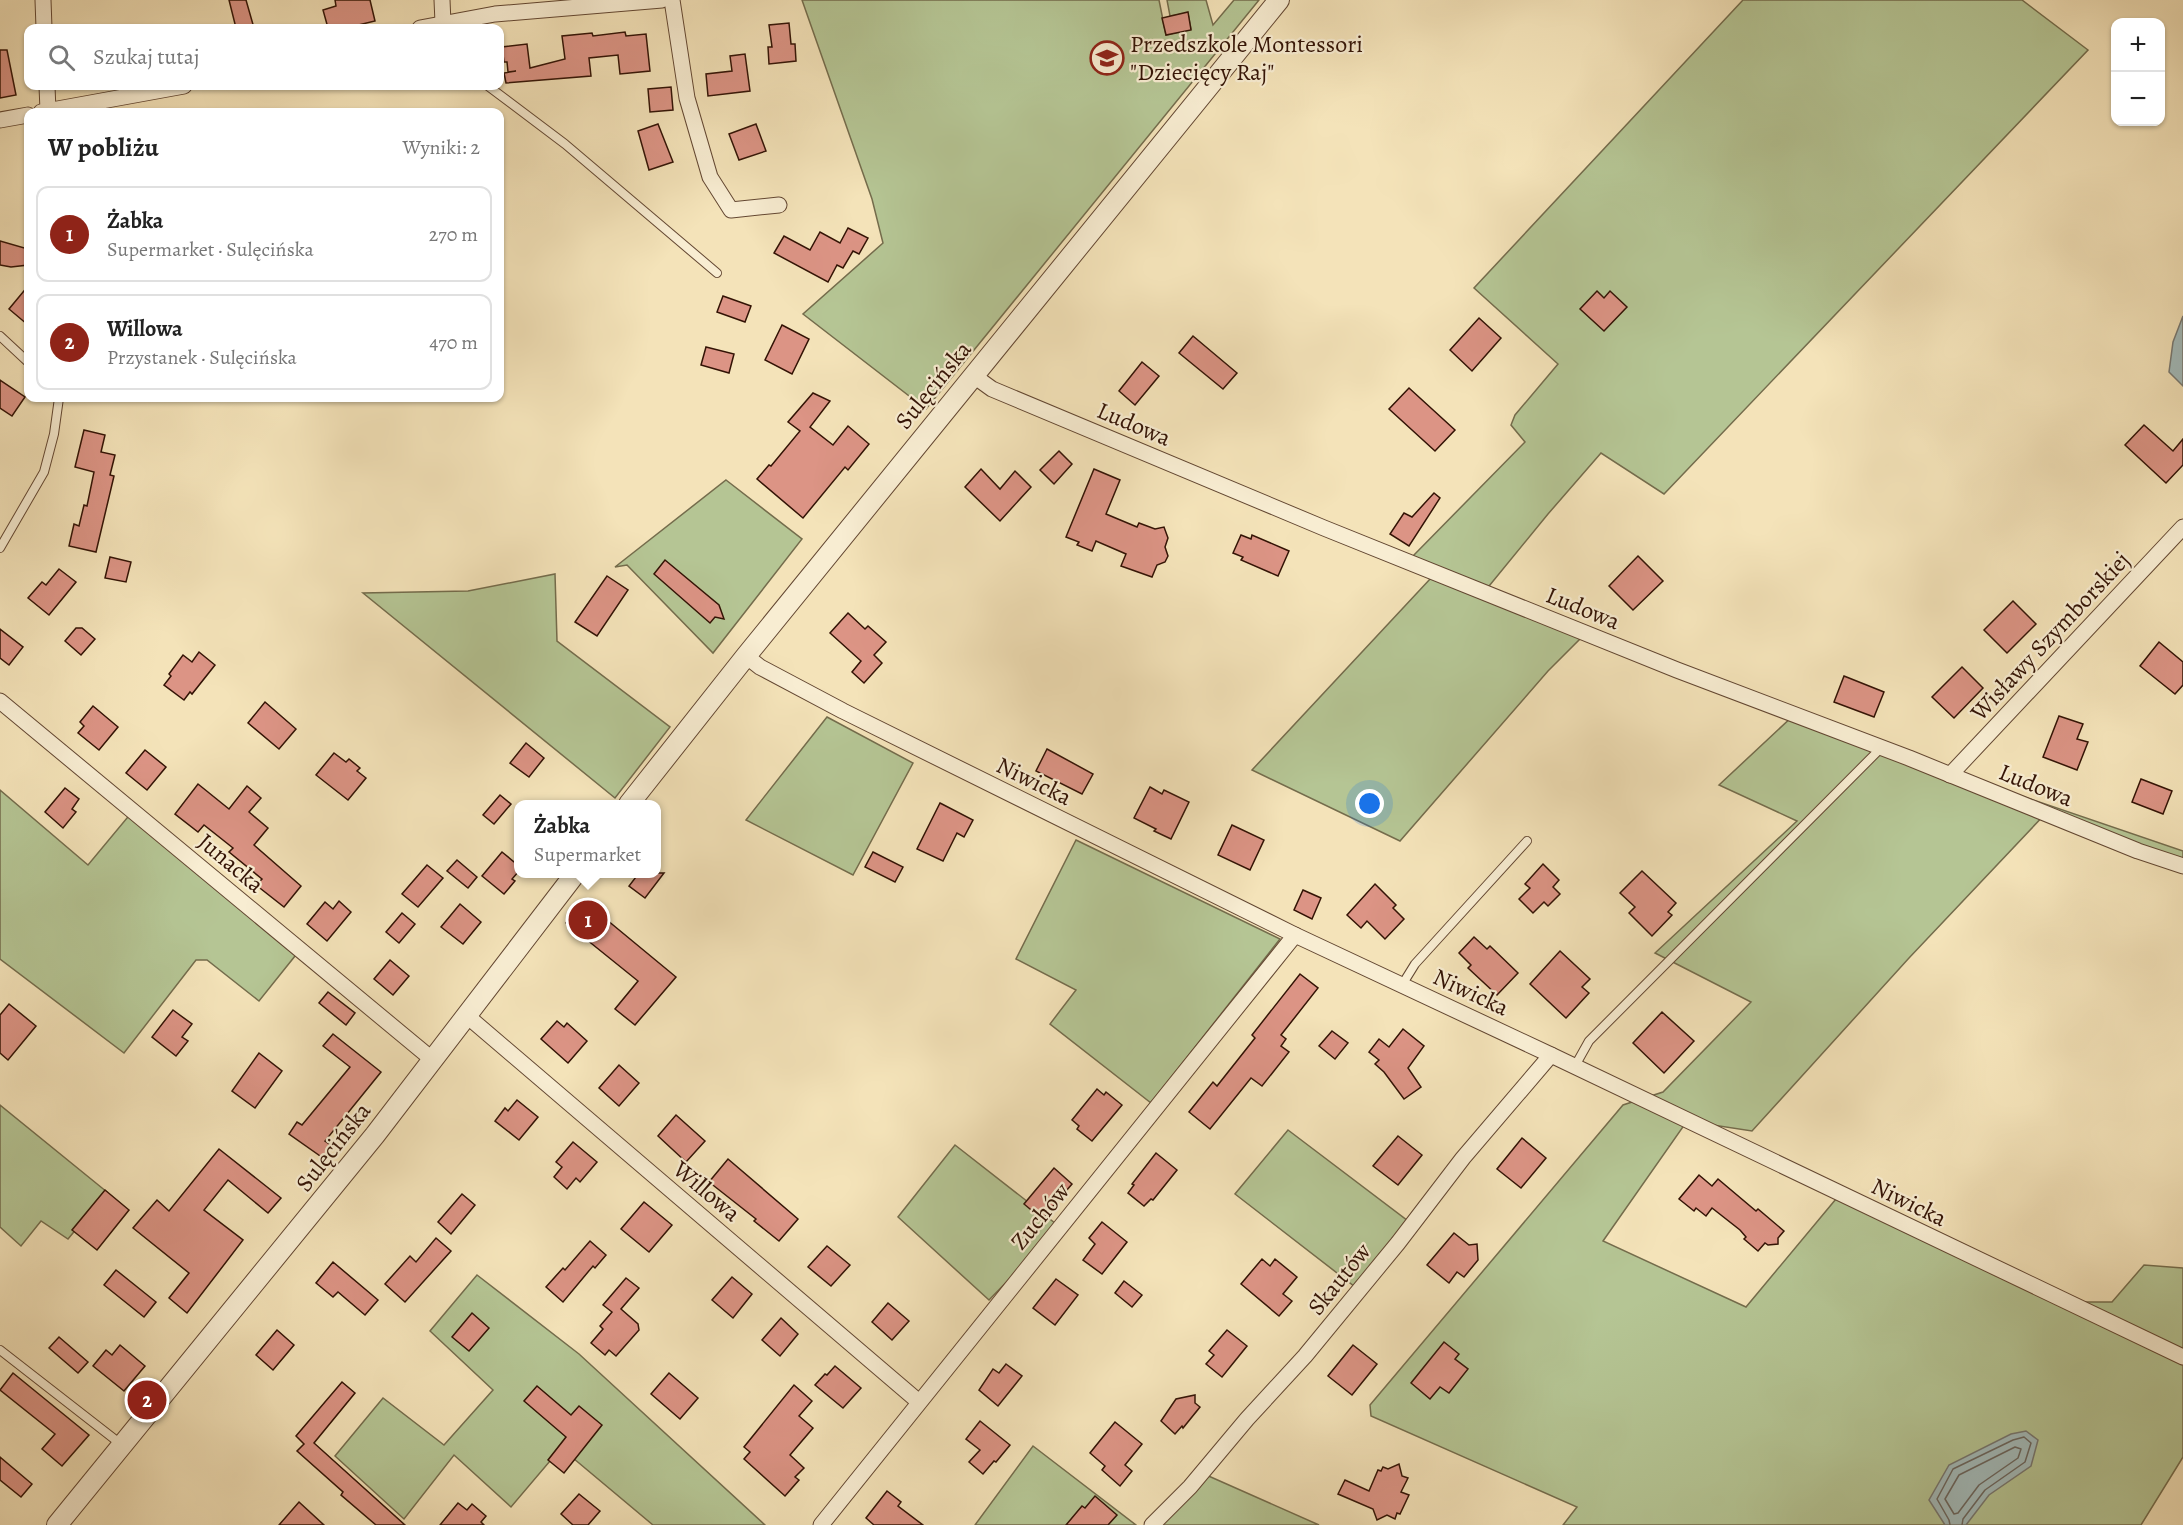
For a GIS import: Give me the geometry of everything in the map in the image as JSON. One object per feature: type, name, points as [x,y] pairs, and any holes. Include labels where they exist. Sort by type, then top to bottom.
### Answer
[{"type":"street","points":[[43,0],[44,24]]},
{"type":"street","points":[[442,0],[443,23]]},
{"type":"street","points":[[438,24],[495,14],[662,0]]},
{"type":"street","points":[[672,0],[687,98],[710,177],[731,210],[779,205]]},
{"type":"street","name":"Sulęcińska","points":[[632,800],[746,656],[1279,0]]},
{"type":"street","points":[[45,108],[47,90]]},
{"type":"street","points":[[66,108],[163,90]]},
{"type":"street","points":[[0,120],[24,116]]},
{"type":"street","name":"Ludowa","points":[[974,376],[992,389],[1324,528],[1677,670],[1950,775],[2138,851],[2183,866]]},
{"type":"street","name":"Wisławy Szymborskiej","points":[[1950,775],[2183,527]]},
{"type":"street","name":"Niwicka","points":[[746,656],[760,667],[843,711],[1295,935],[1551,1054],[2183,1357]]},
{"type":"street","name":"Junacka","points":[[0,701],[433,1060]]},
{"type":"street","name":"Sulęcińska","points":[[57,1525],[314,1212],[571,878]]},
{"type":"street","name":"Zuchów","points":[[821,1525],[1295,935]]},
{"type":"street","name":"Willowa","points":[[466,1015],[919,1402]]},
{"type":"street","name":"Skautów","points":[[1152,1525],[1190,1487],[1247,1419],[1305,1356],[1398,1243],[1463,1158],[1551,1054]]},
{"type":"lane","points":[[493,90],[565,144],[717,273]]},
{"type":"lane","points":[[0,336],[24,358]]},
{"type":"lane","points":[[0,548],[44,472],[54,434],[58,402]]},
{"type":"lane","points":[[1575,1066],[1589,1041],[1881,748]]},
{"type":"lane","points":[[1402,985],[1415,964],[1527,841]]},
{"type":"lane","points":[[0,1350],[123,1445]]},
{"type":"green space","points":[[802,0],[1159,0],[1166,35],[1191,29],[1188,13],[1170,16],[1167,0],[1206,0],[1213,25],[1234,0],[1259,0],[926,409],[803,314],[883,243],[872,199]]},
{"type":"green space","points":[[1743,0],[2022,0],[2088,50],[1664,494],[1601,453],[1485,591],[1587,632],[1548,671],[1400,841],[1252,770],[1431,578],[1412,557],[1525,442],[1511,425],[1515,415],[1558,364],[1474,288]]},
{"type":"green space","points":[[726,480],[802,539],[713,653],[627,565],[615,567]]},
{"type":"green space","points":[[555,574],[557,641],[670,727],[615,798],[363,593],[468,591]]},
{"type":"green space","points":[[1795,714],[1966,777],[2183,851],[2183,865],[2048,811],[1909,958],[1752,1131],[1687,1121],[1603,1241],[1746,1307],[1841,1193],[2074,1302],[2112,1302],[2144,1265],[2183,1268],[2183,1457],[2141,1525],[1563,1525],[1577,1507],[1371,1416],[1370,1405],[1623,1105],[1663,1092],[1751,1002],[1655,953],[1797,821],[1719,785]]},
{"type":"green space","points":[[827,717],[913,763],[853,875],[746,820]]},
{"type":"green space","points":[[0,790],[88,865],[132,812],[289,938],[295,956],[259,1001],[207,960],[196,960],[124,1053],[0,959]]},
{"type":"green space","points":[[1076,840],[1280,939],[1151,1103],[1050,1024],[1076,990],[1016,959]]},
{"type":"green space","points":[[0,1105],[107,1192],[68,1239],[41,1221],[21,1246],[0,1227]]},
{"type":"green space","points":[[1288,1130],[1408,1221],[1359,1290],[1235,1194]]},
{"type":"green space","points":[[955,1145],[1060,1227],[989,1300],[898,1217]]},
{"type":"green space","points":[[477,1275],[579,1354],[765,1525],[653,1525],[561,1448],[511,1507],[454,1455],[404,1519],[335,1456],[383,1398],[444,1445],[493,1390],[430,1331]]},
{"type":"green space","points":[[1033,1446],[1136,1525],[975,1525]]},
{"type":"green space","points":[[1195,1470],[1319,1525],[1149,1525]]},
{"type":"water","points":[[2183,316],[2183,386],[2169,372],[2173,342]]},
{"type":"water","points":[[2026,1431],[2038,1440],[2031,1466],[1989,1495],[1966,1525],[1945,1525],[1929,1500],[1949,1465],[2011,1434]]},
{"type":"building","points":[[229,0],[246,0],[253,24],[235,24]]},
{"type":"building","points":[[335,0],[370,0],[375,21],[363,24],[327,24],[323,10],[336,6]]},
{"type":"building","points":[[1188,12],[1191,30],[1166,35],[1162,18]]},
{"type":"building","points":[[789,23],[791,44],[795,44],[796,61],[769,64],[768,47],[772,47],[769,25]]},
{"type":"building","points":[[625,32],[626,36],[646,34],[650,71],[620,74],[618,55],[589,58],[591,76],[506,83],[504,73],[516,71],[508,72],[507,62],[504,62],[504,47],[527,44],[530,68],[565,59],[562,36],[592,33],[593,36]]},
{"type":"building","points":[[0,50],[7,50],[16,95],[0,98]]},
{"type":"building","points":[[745,54],[750,91],[708,96],[706,74],[732,71],[730,56]]},
{"type":"building","points":[[671,87],[673,110],[650,112],[648,89]]},
{"type":"building","points":[[658,124],[673,162],[649,170],[638,131]]},
{"type":"building","points":[[756,124],[766,151],[739,160],[729,134]]},
{"type":"building","points":[[848,228],[868,238],[859,254],[853,251],[843,268],[837,265],[828,282],[774,253],[784,236],[810,250],[820,232],[840,243]]},
{"type":"building","points":[[0,241],[24,248],[24,265],[0,265]]},
{"type":"building","points":[[24,291],[24,322],[9,309]]},
{"type":"building","points":[[1597,291],[1604,298],[1610,291],[1627,307],[1604,331],[1580,309]]},
{"type":"building","points":[[723,296],[751,306],[745,322],[717,312]]},
{"type":"building","points":[[1479,318],[1501,338],[1472,371],[1450,350]]},
{"type":"building","points":[[782,325],[809,339],[792,374],[765,360]]},
{"type":"building","points":[[1193,336],[1237,373],[1223,389],[1179,353]]},
{"type":"building","points":[[706,347],[734,354],[729,373],[701,365]]},
{"type":"building","points":[[1142,362],[1159,376],[1135,405],[1119,391]]},
{"type":"building","points":[[0,380],[24,398],[12,416],[0,408]]},
{"type":"building","points":[[1409,388],[1455,430],[1435,451],[1389,409]]},
{"type":"building","points":[[813,393],[830,401],[810,427],[833,445],[848,426],[869,444],[848,470],[845,467],[803,518],[757,479],[800,431],[788,422]]},
{"type":"building","points":[[2144,425],[2173,451],[2183,439],[2183,465],[2166,483],[2125,445]]},
{"type":"building","points":[[84,430],[105,435],[101,452],[115,455],[110,475],[114,476],[96,552],[69,546],[74,524],[79,526],[84,505],[87,506],[94,472],[75,467]]},
{"type":"building","points":[[1059,451],[1072,464],[1054,484],[1040,470]]},
{"type":"building","points":[[981,469],[1000,489],[1015,471],[1031,487],[1000,521],[965,487]]},
{"type":"building","points":[[1094,469],[1120,480],[1106,514],[1137,527],[1139,523],[1155,529],[1164,527],[1168,538],[1165,547],[1168,556],[1165,562],[1157,565],[1152,577],[1121,566],[1126,554],[1096,541],[1092,551],[1077,545],[1079,542],[1066,537]]},
{"type":"building","points":[[1434,493],[1440,498],[1409,546],[1390,534],[1404,513],[1412,517]]},
{"type":"building","points":[[1241,535],[1251,539],[1252,535],[1289,551],[1278,576],[1241,560],[1243,557],[1233,553]]},
{"type":"building","points":[[1638,556],[1663,581],[1633,610],[1609,586]]},
{"type":"building","points":[[110,557],[131,562],[126,582],[105,578]]},
{"type":"building","points":[[665,560],[719,605],[724,619],[715,617],[710,623],[654,574]]},
{"type":"building","points":[[59,569],[76,582],[49,615],[28,598],[42,582],[46,585]]},
{"type":"building","points":[[607,576],[628,590],[597,636],[575,622]]},
{"type":"building","points":[[2013,601],[2036,624],[2007,653],[1984,630]]},
{"type":"building","points":[[848,613],[865,629],[868,626],[886,642],[874,655],[882,663],[864,683],[852,672],[861,661],[830,633]]},
{"type":"building","points":[[76,628],[82,628],[95,639],[81,655],[65,641]]},
{"type":"building","points":[[0,629],[23,647],[9,665],[0,658]]},
{"type":"building","points":[[2159,642],[2183,662],[2183,685],[2175,694],[2140,666]]},
{"type":"building","points":[[199,652],[215,665],[192,694],[190,692],[184,700],[164,685],[183,655],[192,662]]},
{"type":"building","points":[[1962,667],[1983,688],[1954,718],[1932,697]]},
{"type":"building","points":[[1844,676],[1884,692],[1874,717],[1834,702]]},
{"type":"building","points":[[265,702],[296,729],[279,749],[248,723]]},
{"type":"building","points":[[93,706],[118,727],[99,750],[78,733],[84,726],[80,722]]},
{"type":"building","points":[[2059,716],[2083,724],[2077,739],[2088,742],[2077,770],[2043,757]]},
{"type":"building","points":[[526,743],[544,758],[529,777],[510,763]]},
{"type":"building","points":[[1047,749],[1093,774],[1082,794],[1036,771]]},
{"type":"building","points":[[145,750],[166,767],[147,790],[126,773]]},
{"type":"building","points":[[334,753],[346,762],[349,759],[360,768],[357,771],[366,778],[348,800],[316,775]]},
{"type":"building","points":[[2141,779],[2172,791],[2163,814],[2132,802]]},
{"type":"building","points":[[198,784],[229,809],[247,786],[261,798],[249,812],[268,828],[254,845],[301,886],[284,907],[256,885],[262,879],[229,852],[233,848],[204,825],[198,832],[175,814]]},
{"type":"building","points":[[1150,787],[1162,794],[1164,790],[1189,802],[1171,839],[1134,818]]},
{"type":"building","points":[[65,788],[79,799],[72,809],[76,812],[63,828],[45,812]]},
{"type":"building","points":[[500,795],[511,804],[494,824],[483,815]]},
{"type":"building","points":[[940,803],[973,820],[964,837],[957,833],[943,861],[917,849]]},
{"type":"building","points":[[1232,825],[1264,840],[1250,870],[1218,855]]},
{"type":"building","points":[[502,852],[514,862],[512,879],[515,881],[504,894],[482,876]]},
{"type":"building","points":[[873,852],[903,867],[895,882],[865,867]]},
{"type":"building","points":[[457,860],[477,877],[468,888],[447,871]]},
{"type":"building","points":[[1543,864],[1559,880],[1553,887],[1560,894],[1548,906],[1544,902],[1533,913],[1519,899],[1530,888],[1525,884]]},
{"type":"building","points":[[427,865],[443,878],[418,907],[402,894]]},
{"type":"building","points":[[1642,871],[1676,903],[1668,912],[1672,915],[1652,936],[1629,913],[1635,907],[1620,893]]},
{"type":"building","points":[[635,878],[660,878],[645,898],[629,886]]},
{"type":"building","points":[[1375,884],[1396,905],[1393,908],[1404,919],[1385,939],[1367,921],[1361,928],[1347,915]]},
{"type":"building","points":[[1303,890],[1321,898],[1312,919],[1294,910]]},
{"type":"building","points":[[339,901],[351,912],[327,941],[307,924],[325,902],[333,909]]},
{"type":"building","points":[[584,901],[676,977],[635,1025],[615,1009],[638,981],[566,923]]},
{"type":"building","points":[[460,904],[481,922],[463,944],[441,927]]},
{"type":"building","points":[[402,913],[415,924],[399,943],[386,932]]},
{"type":"building","points":[[1474,937],[1487,949],[1490,946],[1518,973],[1497,995],[1468,968],[1471,965],[1459,953]]},
{"type":"building","points":[[1560,951],[1590,979],[1582,987],[1589,993],[1566,1018],[1530,984]]},
{"type":"building","points":[[390,960],[409,976],[393,995],[374,979]]},
{"type":"building","points":[[1300,974],[1318,988],[1281,1035],[1286,1039],[1281,1046],[1289,1052],[1262,1086],[1251,1078],[1210,1129],[1189,1112],[1213,1082],[1217,1086],[1255,1038],[1252,1035]]},
{"type":"building","points":[[328,992],[355,1013],[346,1025],[319,1003]]},
{"type":"building","points":[[9,1004],[36,1026],[8,1060],[0,1053],[0,1015]]},
{"type":"building","points":[[173,1010],[192,1024],[182,1037],[188,1041],[176,1056],[152,1037]]},
{"type":"building","points":[[1662,1012],[1694,1041],[1664,1073],[1633,1043]]},
{"type":"building","points":[[557,1021],[564,1027],[567,1023],[587,1041],[568,1063],[541,1039]]},
{"type":"building","points":[[1403,1029],[1424,1046],[1408,1068],[1421,1087],[1404,1099],[1384,1072],[1375,1064],[1379,1060],[1369,1052],[1379,1039],[1389,1047]]},
{"type":"building","points":[[1332,1031],[1348,1043],[1335,1059],[1319,1046]]},
{"type":"building","points":[[333,1034],[381,1072],[325,1141],[332,1146],[323,1158],[289,1134],[297,1122],[302,1125],[350,1067],[323,1046]]},
{"type":"building","points":[[259,1053],[282,1071],[255,1108],[232,1091]]},
{"type":"building","points":[[619,1065],[639,1083],[619,1106],[599,1088]]},
{"type":"building","points":[[1097,1089],[1104,1095],[1106,1092],[1122,1105],[1092,1141],[1077,1129],[1079,1126],[1072,1120]]},
{"type":"building","points":[[517,1100],[538,1117],[519,1140],[495,1121],[505,1108],[508,1111]]},
{"type":"building","points":[[676,1115],[705,1141],[686,1162],[658,1136]]},
{"type":"building","points":[[1398,1136],[1422,1155],[1398,1185],[1373,1166]]},
{"type":"building","points":[[1522,1138],[1546,1158],[1521,1188],[1497,1169]]},
{"type":"building","points":[[573,1142],[597,1162],[580,1182],[576,1178],[567,1189],[554,1177],[562,1167],[556,1162]]},
{"type":"building","points":[[219,1149],[281,1198],[268,1213],[228,1180],[204,1210],[243,1240],[187,1313],[169,1298],[189,1273],[133,1228],[157,1200],[169,1211]]},
{"type":"building","points":[[1156,1153],[1177,1170],[1153,1200],[1151,1199],[1144,1206],[1128,1193],[1134,1185],[1132,1184]]},
{"type":"building","points":[[728,1159],[798,1219],[779,1241],[754,1221],[756,1219],[709,1182]]},
{"type":"building","points":[[1054,1168],[1072,1184],[1042,1219],[1024,1204]]},
{"type":"building","points":[[1699,1175],[1712,1186],[1718,1179],[1784,1231],[1778,1238],[1778,1244],[1765,1243],[1758,1251],[1744,1239],[1746,1237],[1740,1230],[1712,1208],[1706,1216],[1696,1208],[1694,1211],[1679,1199]]},
{"type":"building","points":[[105,1190],[129,1210],[97,1250],[72,1230]]},
{"type":"building","points":[[462,1194],[475,1205],[451,1234],[438,1222]]},
{"type":"building","points":[[644,1202],[672,1225],[649,1252],[621,1229]]},
{"type":"building","points":[[1102,1222],[1127,1242],[1102,1274],[1083,1260],[1095,1244],[1089,1238]]},
{"type":"building","points":[[1454,1233],[1469,1245],[1477,1244],[1478,1260],[1464,1277],[1457,1272],[1449,1283],[1427,1265]]},
{"type":"building","points":[[436,1238],[451,1251],[405,1302],[385,1284],[410,1256],[416,1262]]},
{"type":"building","points":[[590,1241],[606,1255],[595,1268],[593,1266],[563,1302],[546,1287],[563,1268],[565,1270]]},
{"type":"building","points":[[827,1246],[850,1265],[831,1286],[808,1267]]},
{"type":"building","points":[[1262,1259],[1270,1266],[1275,1259],[1297,1277],[1283,1294],[1292,1301],[1279,1316],[1241,1284]]},
{"type":"building","points":[[333,1262],[378,1300],[365,1315],[338,1292],[333,1297],[316,1283]]},
{"type":"building","points":[[116,1270],[156,1302],[144,1317],[104,1285]]},
{"type":"building","points":[[732,1277],[752,1294],[733,1318],[712,1300]]},
{"type":"building","points":[[626,1278],[639,1288],[621,1309],[638,1324],[639,1330],[616,1356],[609,1350],[605,1355],[591,1343],[603,1329],[600,1326],[612,1312],[603,1305]]},
{"type":"building","points":[[1056,1279],[1078,1295],[1055,1325],[1033,1308]]},
{"type":"building","points":[[1124,1281],[1142,1295],[1132,1307],[1115,1293]]},
{"type":"building","points":[[888,1303],[909,1321],[892,1340],[872,1322]]},
{"type":"building","points":[[472,1313],[489,1328],[469,1351],[452,1337]]},
{"type":"building","points":[[781,1318],[798,1334],[780,1356],[762,1340]]},
{"type":"building","points":[[277,1330],[294,1345],[273,1370],[256,1355]]},
{"type":"building","points":[[1227,1330],[1247,1346],[1222,1377],[1206,1364],[1214,1355],[1209,1351]]},
{"type":"building","points":[[59,1337],[88,1362],[78,1373],[49,1348]]},
{"type":"building","points":[[1444,1342],[1459,1354],[1455,1359],[1468,1369],[1449,1393],[1440,1387],[1430,1399],[1411,1383]]},
{"type":"building","points":[[120,1345],[145,1366],[124,1391],[93,1366],[106,1350],[112,1355]]},
{"type":"building","points":[[1353,1345],[1377,1364],[1352,1395],[1328,1376]]},
{"type":"building","points":[[1006,1364],[1022,1376],[998,1406],[979,1390],[993,1369],[999,1373]]},
{"type":"building","points":[[835,1366],[861,1388],[843,1408],[815,1385]]},
{"type":"building","points":[[13,1373],[89,1435],[62,1466],[42,1449],[55,1434],[0,1390]]},
{"type":"building","points":[[669,1373],[698,1398],[680,1419],[651,1394]]},
{"type":"building","points":[[342,1382],[355,1393],[314,1443],[405,1525],[376,1525],[341,1495],[343,1492],[297,1451],[304,1444],[296,1436]]},
{"type":"building","points":[[794,1385],[812,1401],[799,1416],[813,1428],[790,1455],[804,1468],[795,1477],[799,1480],[785,1496],[744,1459],[750,1452],[744,1447]]},
{"type":"building","points":[[537,1386],[571,1415],[579,1406],[602,1425],[564,1473],[548,1460],[566,1437],[524,1401]]},
{"type":"building","points":[[1195,1395],[1195,1403],[1200,1407],[1175,1434],[1161,1421],[1176,1399]]},
{"type":"building","points":[[980,1421],[1010,1445],[983,1474],[969,1462],[980,1450],[966,1439]]},
{"type":"building","points":[[1115,1422],[1142,1444],[1125,1465],[1132,1471],[1120,1486],[1102,1470],[1105,1466],[1090,1453]]},
{"type":"building","points":[[0,1457],[32,1484],[21,1497],[0,1480]]},
{"type":"building","points":[[1399,1464],[1402,1476],[1408,1478],[1401,1492],[1409,1495],[1395,1519],[1387,1515],[1377,1520],[1373,1509],[1338,1494],[1345,1480],[1369,1491],[1378,1470]]},
{"type":"building","points":[[887,1491],[901,1502],[898,1506],[923,1525],[874,1525],[866,1518]]},
{"type":"building","points":[[579,1494],[600,1511],[588,1525],[573,1525],[561,1514]]},
{"type":"building","points":[[1095,1496],[1117,1515],[1108,1525],[1066,1525],[1082,1506],[1085,1508]]},
{"type":"building","points":[[299,1502],[324,1525],[279,1525]]},
{"type":"building","points":[[458,1503],[467,1510],[472,1504],[486,1516],[481,1522],[484,1525],[440,1525]]},
{"type":"place","name":"Przedszkole Montessori \"Dziecięcy Raj\"","points":[[1107,58]]},
{"type":"place","name":"Żabka","points":[[588,920]]},
{"type":"place","name":"Willowa","points":[[147,1400]]}]
